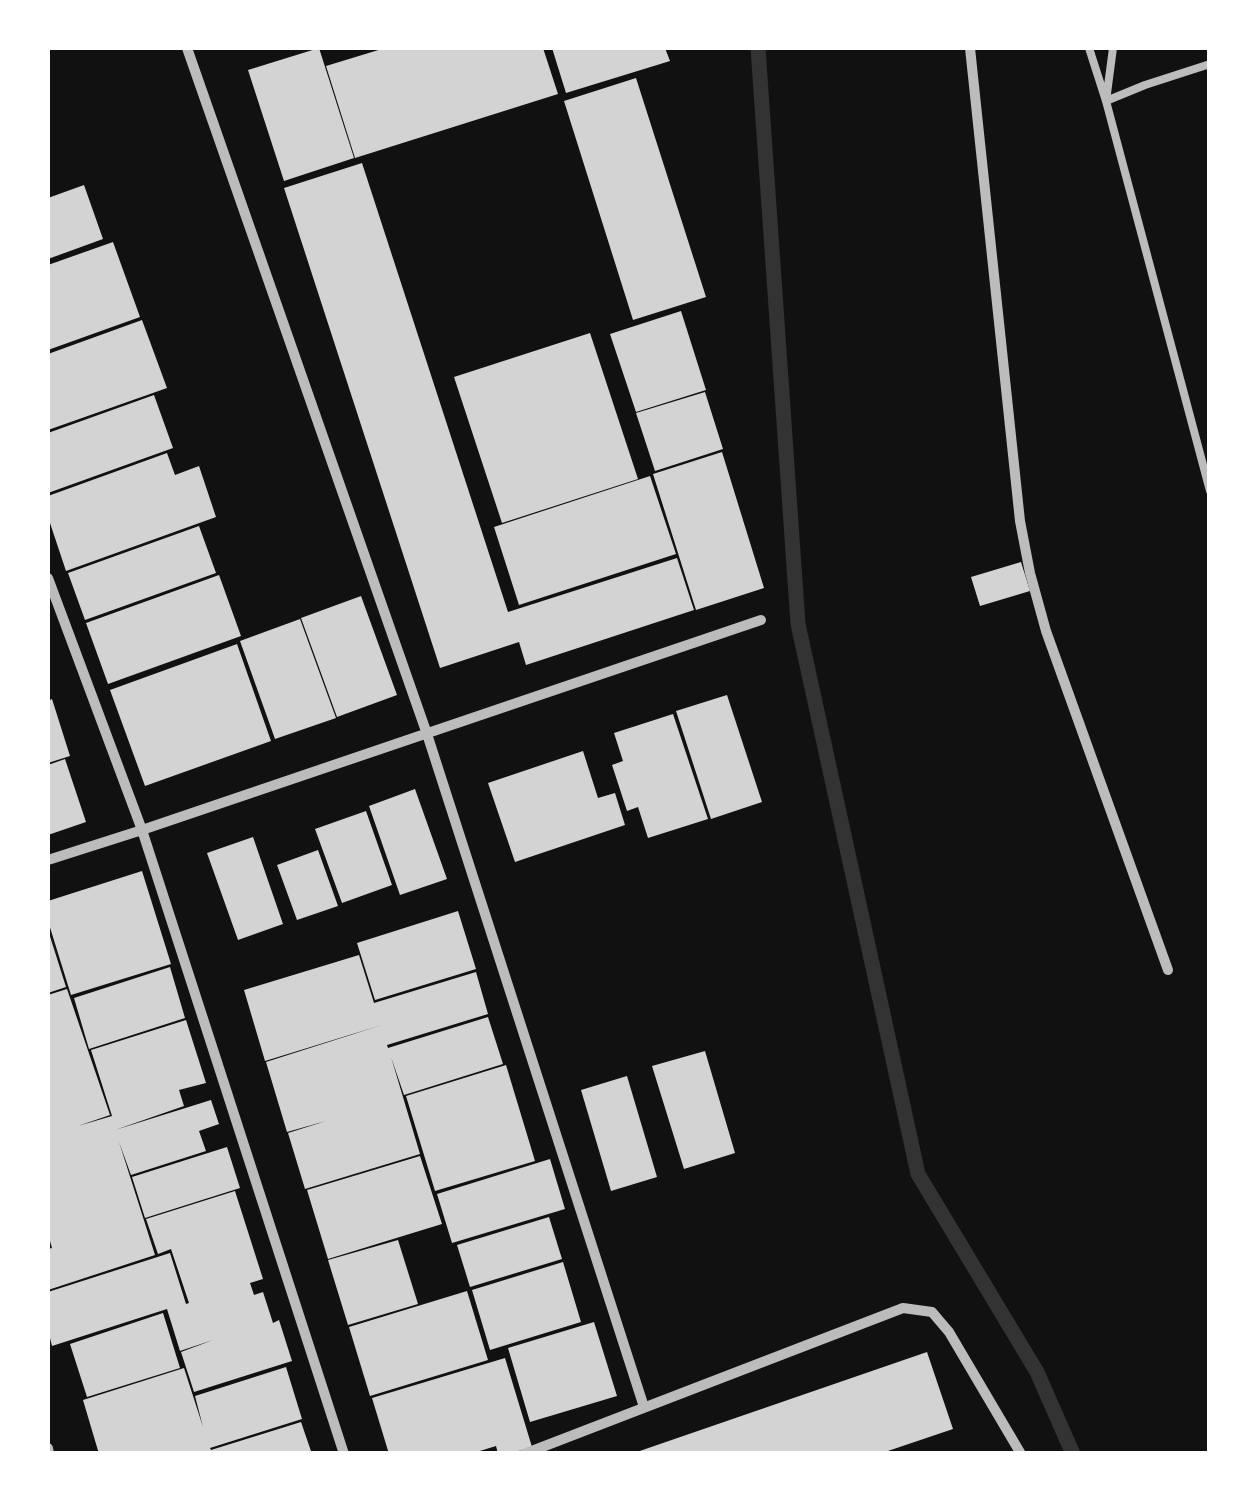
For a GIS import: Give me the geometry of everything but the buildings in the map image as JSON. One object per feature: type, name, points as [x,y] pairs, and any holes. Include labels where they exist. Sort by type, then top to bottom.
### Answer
[{"type":"street","points":[[187,48],[427,734],[644,1407]]},
{"type":"street","points":[[970,48],[1020,520],[1030,573],[1046,631],[1168,970]]},
{"type":"street","points":[[48,578],[142,830],[344,1454]]},
{"type":"street","points":[[48,860],[761,620]]},
{"type":"street","points":[[524,1454],[544,1450],[644,1407],[903,1308],[932,1312],[949,1332],[1021,1454]]},
{"type":"lane","points":[[1089,48],[1210,490]]},
{"type":"lane","points":[[1106,101],[1113,48]]},
{"type":"lane","points":[[1106,101],[1210,64]]},
{"type":"waterway","points":[[758,48],[798,624],[918,1174],[1037,1372],[1073,1454]]}]
